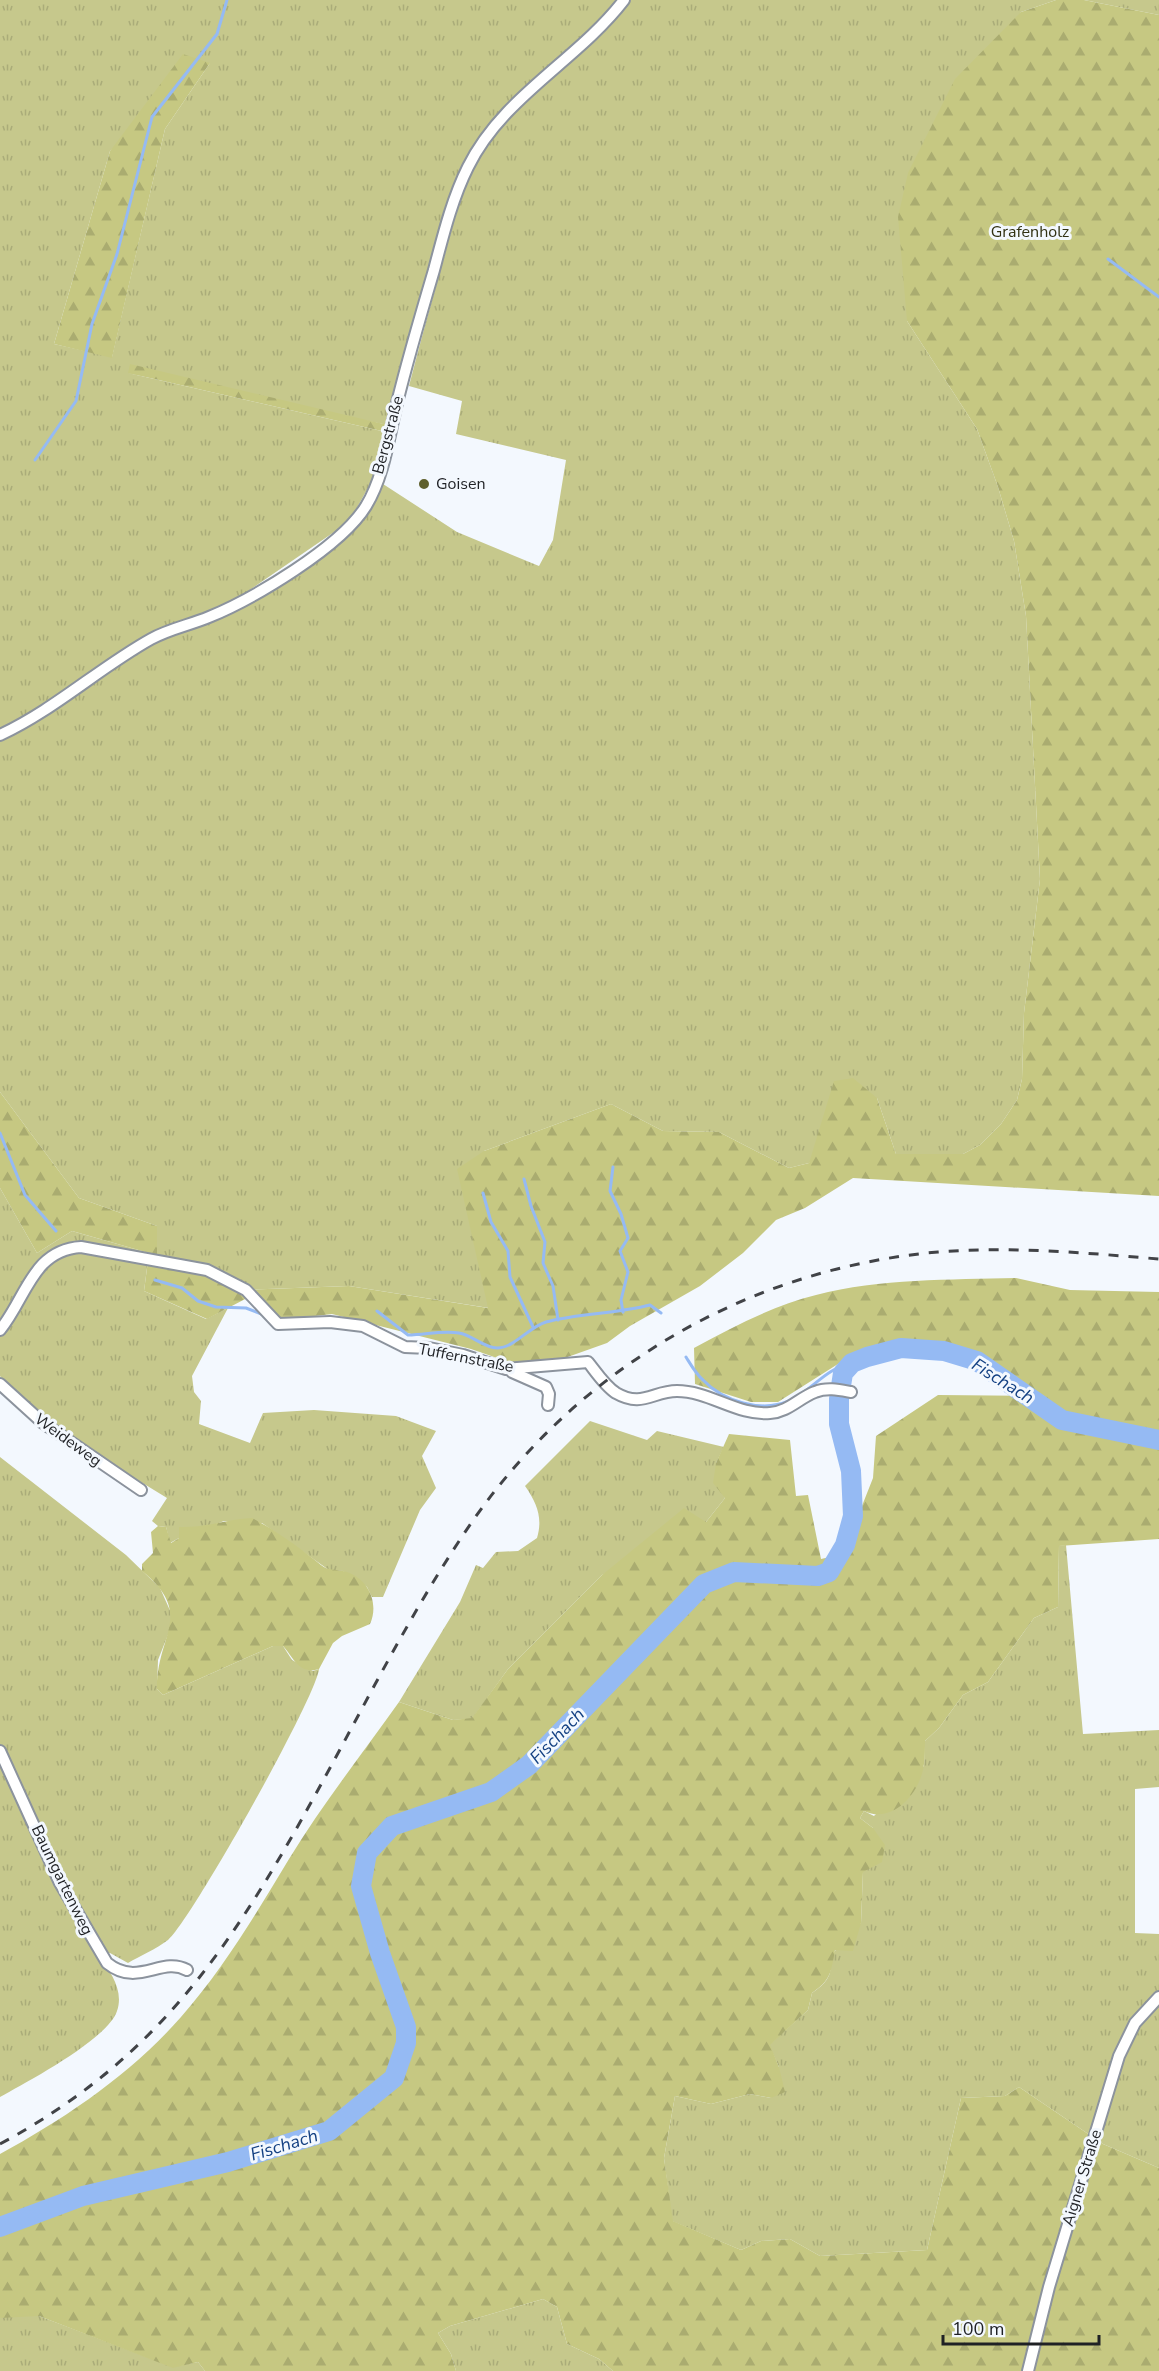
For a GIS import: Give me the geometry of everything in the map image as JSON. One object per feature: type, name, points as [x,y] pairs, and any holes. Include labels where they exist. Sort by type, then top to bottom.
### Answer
[{"type":"street","name":"Bergstraße","points":[[0,735],[21,726],[113,662],[154,637],[210,617],[255,593],[342,535],[366,506],[380,472],[443,238],[468,168],[508,110],[541,78],[581,47],[624,0]]},
{"type":"street","name":"Tuffernstraße","points":[[0,1330],[32,1275],[44,1262],[60,1251],[81,1247],[207,1270],[246,1290],[278,1324],[330,1322],[363,1326],[405,1347],[463,1355],[506,1369],[588,1362],[615,1392],[630,1397],[648,1399],[676,1390],[768,1414],[779,1412],[816,1392],[832,1389],[852,1392]]},
{"type":"street","points":[[506,1369],[546,1387],[549,1394],[548,1405]]},
{"type":"street","name":"Weideweg","points":[[0,1384],[43,1423],[141,1490]]},
{"type":"street","name":"Baumgartenweg","points":[[0,1751],[60,1883],[107,1963],[117,1971],[131,1975],[179,1966],[187,1970]]},
{"type":"street","name":"Aigner Straße","points":[[1028,2371],[1049,2287],[1119,2056],[1135,2023],[1159,1997]]},
{"type":"green space","points":[[0,0],[619,0],[577,45],[529,83],[500,112],[484,131],[465,165],[388,425],[128,373],[386,432],[373,479],[354,513],[340,528],[238,598],[139,640],[49,703],[0,732]],"holes":[[[210,63],[165,129],[112,357],[54,344],[110,151]]]},
{"type":"green space","points":[[631,0],[1056,0],[1021,12],[907,321],[977,429],[1014,541],[1026,616],[1040,879],[1024,1013],[1022,1079],[1017,1100],[1001,1124],[980,1145],[963,1154],[896,1154],[877,1098],[809,1163],[789,1168],[719,1132],[663,1131],[611,1104],[484,1151],[489,1308],[349,1286],[239,1290],[156,1254],[157,1226],[79,1198],[0,1092],[0,741],[40,719],[117,663],[164,638],[208,621],[330,547],[383,484],[457,532],[539,566],[553,540],[566,460],[456,434],[462,401],[409,386],[457,212],[478,158],[500,126],[516,109],[585,50],[617,18]]},
{"type":"green space","name":"Grafenholz","points":[[1056,0],[1084,0],[1159,15],[1159,1196],[853,1178],[805,1208],[776,1220],[743,1253],[700,1286],[630,1326],[607,1343],[562,1359],[514,1364],[471,1349],[332,1314],[282,1320],[249,1297],[207,1319],[144,1291],[149,1253],[72,1231],[37,1253],[0,1188],[0,1092],[79,1198],[157,1226],[157,1254],[239,1290],[349,1286],[488,1308],[457,1169],[484,1151],[611,1104],[663,1131],[719,1132],[789,1168],[809,1163],[834,1081],[853,1078],[877,1098],[896,1154],[963,1154],[980,1145],[1001,1124],[1017,1100],[1022,1079],[1024,1013],[1040,879],[1026,616],[1014,541],[977,429],[907,321],[898,217],[908,173],[955,79],[1021,12]]},
{"type":"green space","points":[[1084,0],[1159,0],[1159,15]]},
{"type":"green space","points":[[183,54],[210,63],[165,129],[112,358],[54,344],[110,151]]},
{"type":"green space","points":[[130,364],[388,425],[386,432],[128,373]]},
{"type":"green space","points":[[0,1188],[37,1253],[72,1231],[149,1253],[144,1291],[206,1319],[228,1308],[192,1376],[194,1392],[201,1401],[199,1424],[250,1443],[263,1413],[314,1410],[396,1416],[436,1431],[422,1456],[436,1488],[420,1510],[383,1597],[372,1597],[367,1587],[343,1571],[329,1570],[262,1523],[224,1521],[208,1527],[179,1527],[179,1538],[170,1543],[166,1527],[158,1526],[152,1521],[167,1498],[61,1433],[5,1383],[0,1376]]},
{"type":"green space","points":[[1016,1278],[1070,1290],[1159,1292],[1159,1539],[1059,1546],[1058,1607],[1034,1618],[988,1682],[963,1695],[939,1728],[925,1741],[922,1775],[904,1803],[885,1814],[864,1811],[860,1818],[873,1828],[885,1845],[882,1862],[863,1872],[861,1923],[853,1951],[835,1950],[829,1975],[823,1984],[812,1993],[808,2010],[770,2045],[779,2067],[785,2092],[771,2098],[750,2094],[711,2104],[675,2096],[664,2158],[673,2221],[741,2250],[761,2241],[790,2239],[820,2256],[927,2250],[961,2098],[1005,2096],[1019,2087],[1103,2144],[1159,2168],[1159,2371],[613,2371],[599,2359],[567,2344],[557,2307],[543,2299],[450,2326],[438,2333],[451,2354],[456,2371],[205,2371],[198,2362],[173,2368],[39,2316],[0,2318],[0,2154],[73,2110],[119,2076],[162,2038],[181,2017],[225,1960],[315,1819],[399,1702],[453,1720],[472,1718],[508,1669],[602,1575],[684,1508],[706,1522],[725,1498],[713,1483],[716,1463],[729,1434],[790,1440],[796,1496],[808,1495],[821,1559],[843,1554],[873,1478],[876,1436],[938,1395],[1044,1396],[944,1349],[901,1342],[849,1357],[778,1402],[751,1402],[695,1384],[694,1348],[768,1311],[841,1289],[915,1281]]},
{"type":"green space","points":[[590,1421],[647,1440],[657,1431],[724,1447],[716,1463],[725,1498],[706,1522],[602,1575],[508,1669],[472,1719],[453,1720],[399,1702],[460,1602],[476,1565],[483,1568],[496,1552],[518,1551],[537,1538],[538,1511],[525,1486]]},
{"type":"green space","points":[[0,1457],[126,1555],[160,1588],[172,1615],[171,1627],[158,1660],[157,1689],[163,1695],[273,1646],[283,1646],[292,1660],[313,1671],[319,1669],[313,1688],[276,1763],[225,1854],[181,1924],[168,1940],[128,1963],[110,1953],[99,1957],[112,1975],[118,1989],[119,2004],[110,2022],[83,2047],[0,2097]]},
{"type":"green space","points":[[252,1518],[288,1540],[324,1567],[343,1571],[359,1578],[365,1584],[372,1599],[373,1616],[370,1624],[342,1636],[333,1643],[319,1669],[302,1668],[283,1646],[273,1646],[163,1695],[157,1689],[158,1670],[170,1613],[167,1600],[158,1586],[142,1571],[142,1564],[153,1553],[151,1532],[158,1526],[166,1527],[171,1543],[179,1538],[179,1527]]},
{"type":"green space","points":[[1066,1545],[1083,1734],[1159,1730],[1159,1787],[1135,1789],[1135,1933],[1159,1934],[1159,2168],[1103,2144],[1019,2087],[1005,2096],[961,2098],[927,2250],[820,2256],[790,2239],[761,2241],[741,2250],[672,2221],[664,2158],[675,2096],[711,2104],[750,2094],[771,2098],[779,2067],[769,2045],[808,2010],[812,1993],[829,1975],[833,1954],[845,1938],[861,1923],[863,1871],[873,1828],[860,1818],[864,1811],[874,1816],[924,1766],[925,1741],[939,1728],[963,1695],[988,1682],[1034,1618],[1058,1607],[1059,1546]]},
{"type":"green space","points":[[543,2299],[557,2307],[567,2344],[599,2359],[613,2371],[456,2371],[451,2354],[438,2333],[450,2326]]},
{"type":"green space","points":[[3,2316],[39,2316],[173,2367],[198,2362],[205,2371],[0,2371],[0,2318]]},
{"type":"waterway","points":[[35,460],[76,401],[92,324],[117,254],[152,117],[217,34],[227,0]]},
{"type":"waterway","points":[[1108,259],[1159,297]]},
{"type":"waterway","points":[[0,1133],[25,1195],[56,1231]]},
{"type":"waterway","points":[[613,1167],[610,1191],[621,1214],[628,1238],[620,1251],[628,1272],[621,1300],[623,1312]]},
{"type":"waterway","points":[[524,1179],[531,1206],[545,1242],[543,1263],[553,1286],[558,1320]]},
{"type":"waterway","points":[[483,1193],[491,1222],[508,1251],[510,1277],[533,1327]]},
{"type":"waterway","points":[[155,1280],[182,1288],[198,1301],[216,1307],[246,1308],[264,1315]]},
{"type":"waterway","points":[[377,1311],[408,1335],[459,1333],[487,1346],[497,1348],[509,1345],[540,1325],[558,1319],[650,1305],[661,1313]]},
{"type":"waterway","name":"Fischach","points":[[0,2227],[83,2196],[228,2162],[329,2131],[394,2078],[406,2043],[406,2027],[380,1953],[361,1886],[367,1853],[392,1826],[491,1792],[529,1765],[704,1584],[734,1572],[818,1576],[829,1572],[845,1545],[853,1516],[851,1471],[839,1424],[839,1399],[843,1373],[852,1363],[901,1348],[944,1351],[977,1361],[1062,1420],[1159,1440]]},
{"type":"waterway","points":[[686,1357],[700,1378],[721,1394],[743,1403],[767,1406],[789,1401],[834,1370],[852,1363]]},
{"type":"railway","points":[[0,2144],[55,2111],[103,2076],[146,2037],[184,1996],[219,1952],[251,1904],[313,1799],[410,1621],[474,1519],[517,1464],[566,1415],[619,1371],[677,1334],[738,1303],[802,1279],[869,1262],[966,1250],[1049,1251],[1159,1259]]},
{"type":"place","name":"Goisen","points":[[424,484]]}]
